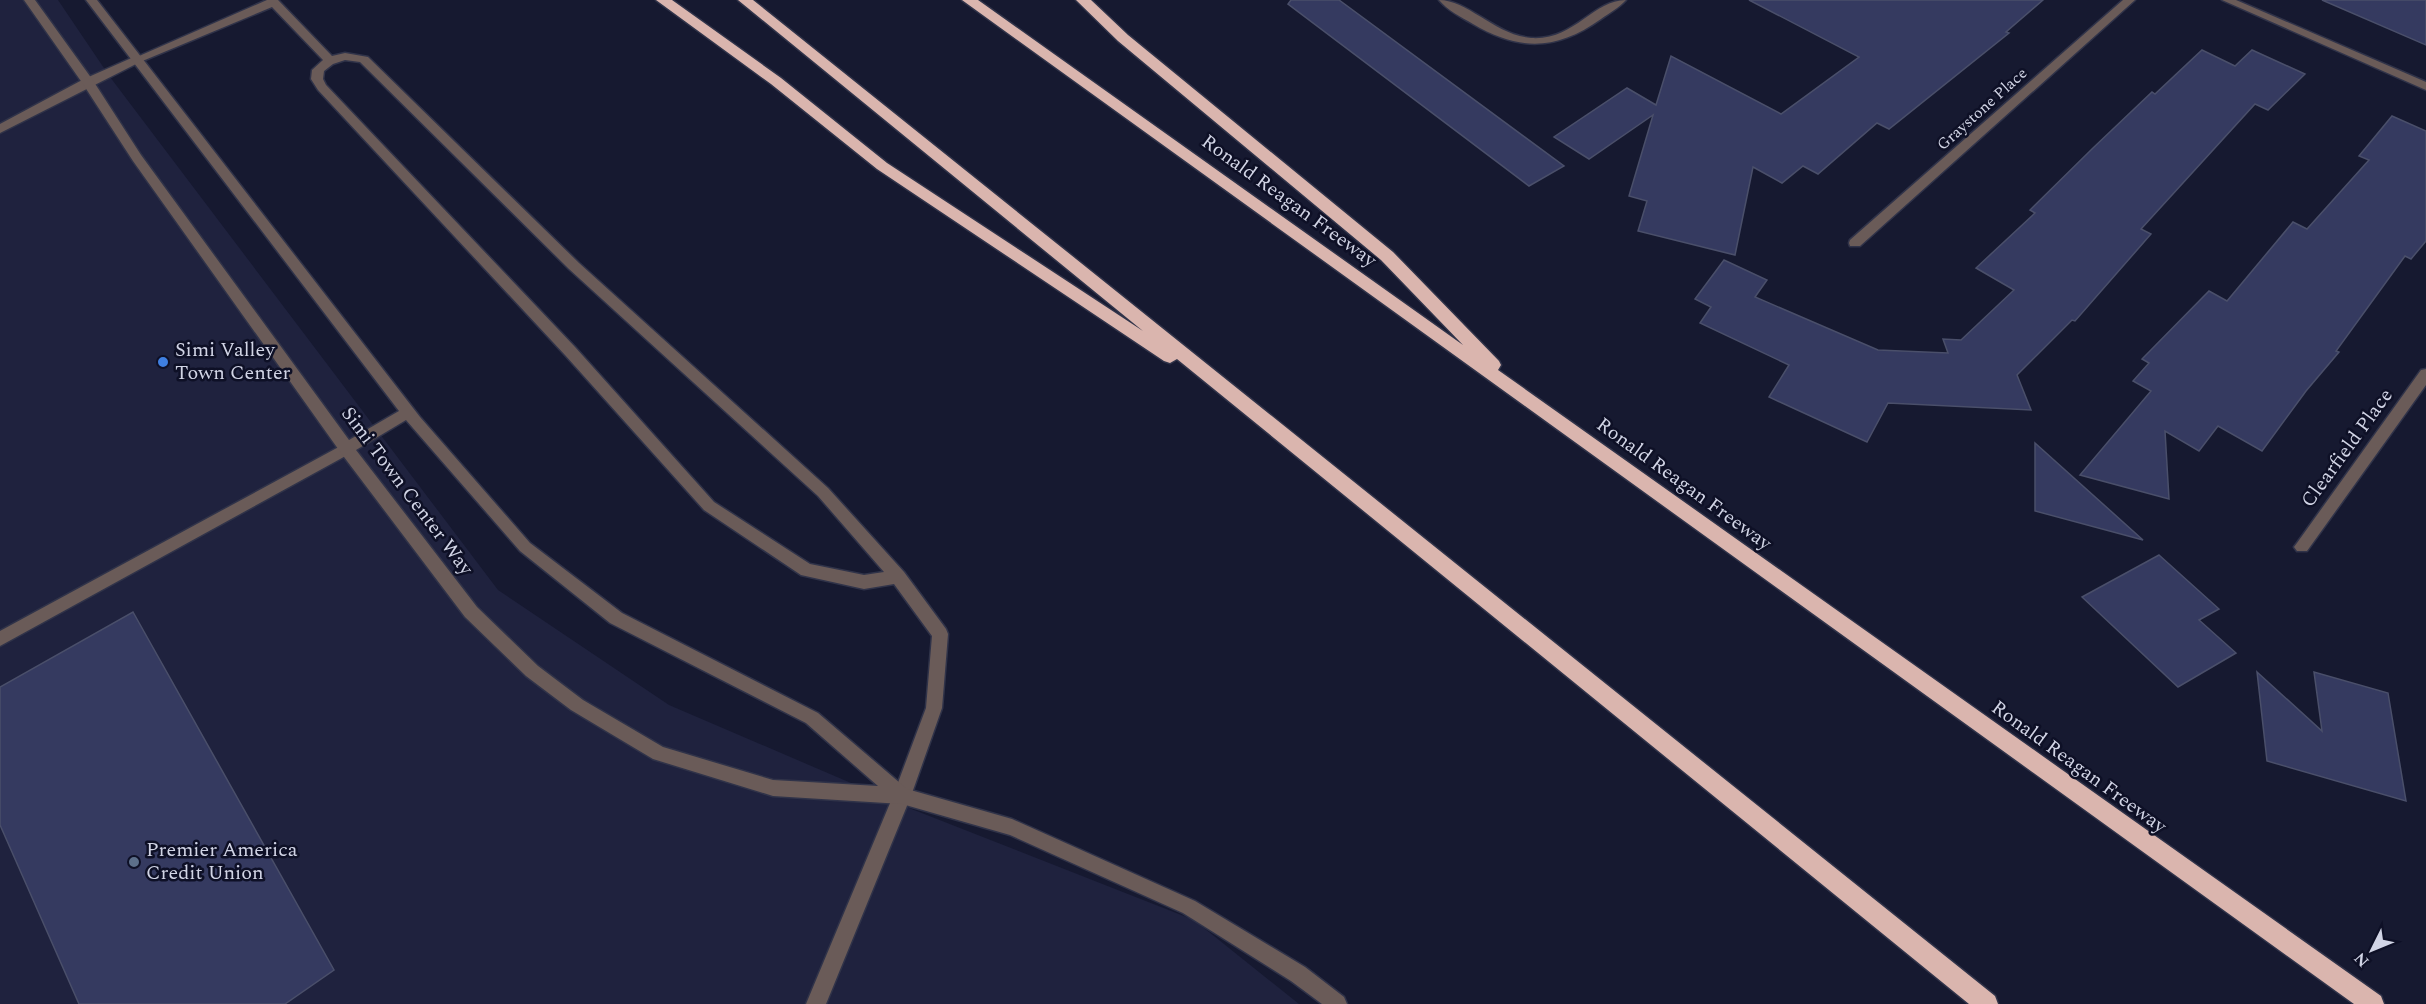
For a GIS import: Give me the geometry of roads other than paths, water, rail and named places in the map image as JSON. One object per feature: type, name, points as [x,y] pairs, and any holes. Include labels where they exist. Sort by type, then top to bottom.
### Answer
[{"type":"highway","points":[[663,0],[776,81],[882,166],[1260,416]]},
{"type":"highway","points":[[745,0],[1987,1004]]},
{"type":"highway","name":"Ronald Reagan Freeway","points":[[969,0],[2373,1004]]},
{"type":"highway","points":[[1083,0],[1123,38],[1387,256],[1525,399]]},
{"type":"street","name":"Simi Town Center Way","points":[[29,0],[88,82],[137,158],[346,449],[471,612],[532,671],[577,705],[660,753],[773,788],[903,796],[1012,827],[1189,907],[1298,974],[1337,1004]]},
{"type":"street","name":"Simi Town Center Way","points":[[91,0],[408,412],[525,547],[616,618],[812,718],[903,796]]},
{"type":"street","points":[[1444,0],[1502,36],[1536,41],[1563,37],[1621,0]]},
{"type":"street","name":"Graystone Place","points":[[1855,243],[2130,0]]},
{"type":"street","points":[[2227,0],[2426,86]]},
{"type":"street","points":[[0,129],[88,82],[273,1],[329,59]]},
{"type":"street","points":[[816,1004],[903,796],[934,708],[940,634],[898,577],[823,492],[574,267],[364,59],[349,56],[329,59],[318,70],[317,79],[322,87],[570,351],[709,506],[806,570],[864,582],[898,577]]},
{"type":"street","name":"Clearfield Place","points":[[2302,547],[2426,374]]},
{"type":"street","points":[[0,639],[346,449],[408,412]]},
{"type":"place","name":"Simi Valley Town Center","points":[[163,362]]},
{"type":"place","name":"Premier America Credit Union","points":[[134,862]]}]
